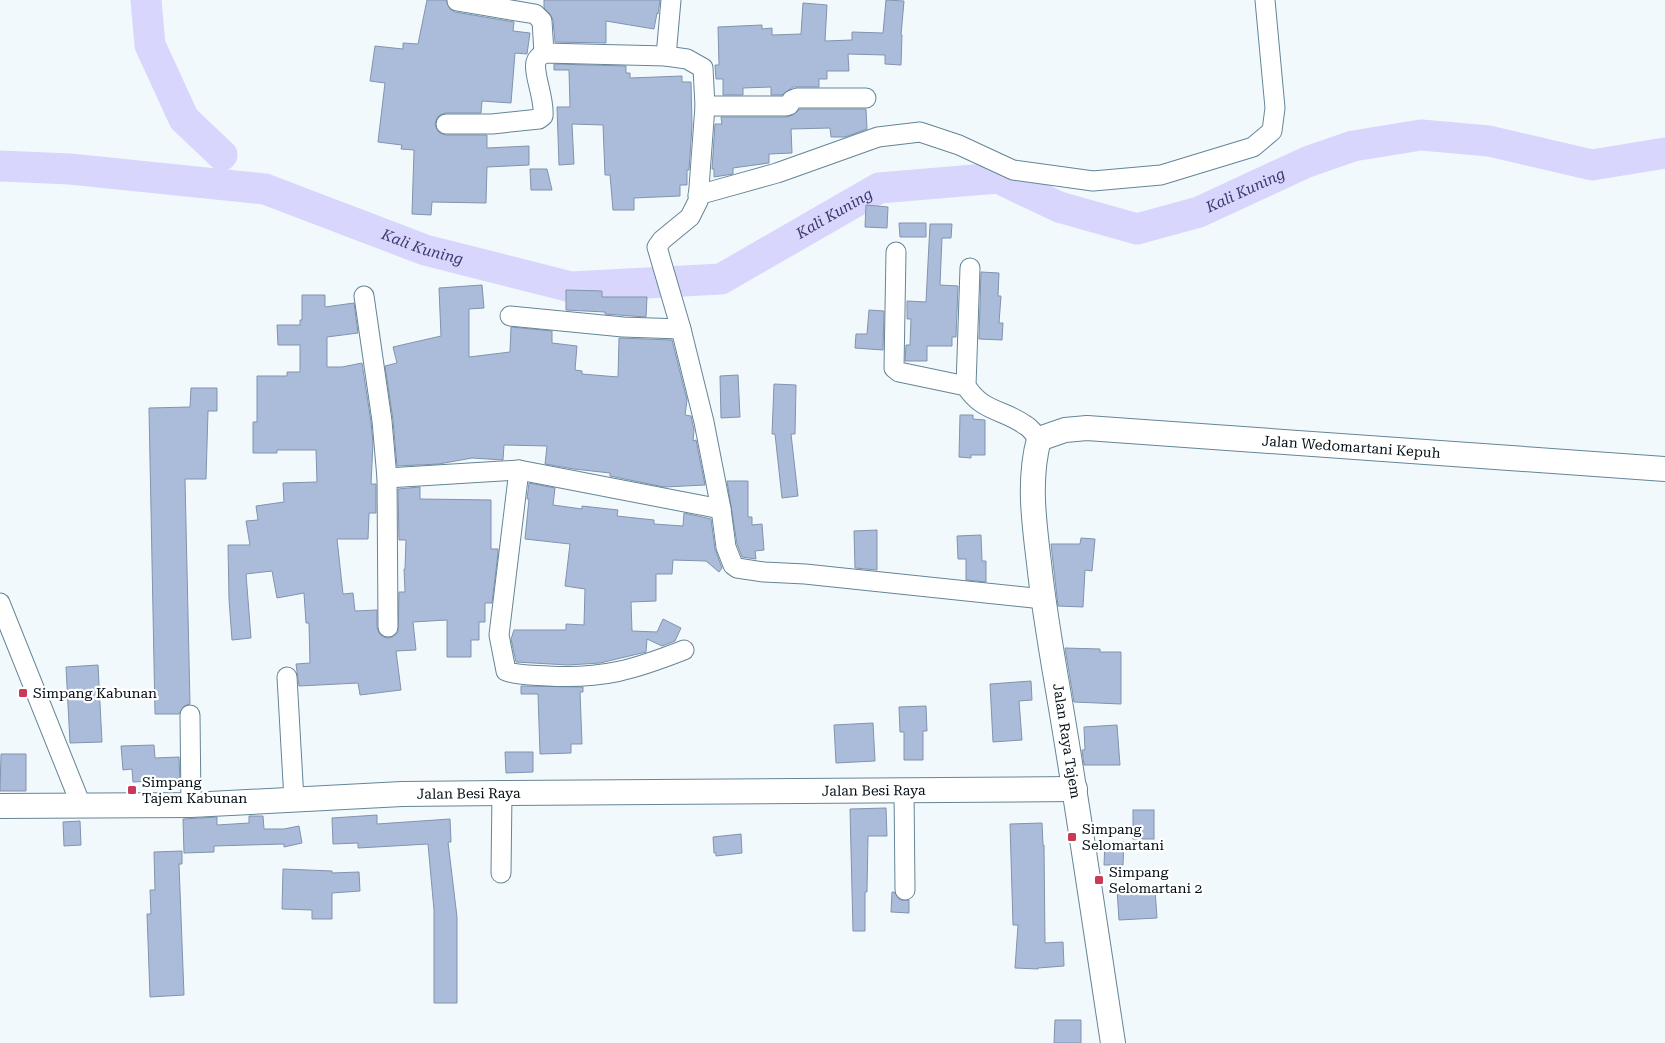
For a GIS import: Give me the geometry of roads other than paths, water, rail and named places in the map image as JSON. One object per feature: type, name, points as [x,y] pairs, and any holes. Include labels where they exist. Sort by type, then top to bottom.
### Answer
[{"type":"main road","name":"Jalan Wedomartani Kepuh","points":[[1039,439],[1065,430],[1087,428],[1665,469]]},
{"type":"main road","name":"Jalan Raya Tajem","points":[[1039,439],[1035,454],[1032,482],[1035,536],[1043,599],[1075,789],[1113,1043]]},
{"type":"main road","name":"Jalan Besi Raya","points":[[0,806],[191,805],[402,794],[502,792],[1075,789]]},
{"type":"street","points":[[666,56],[671,0]]},
{"type":"street","points":[[698,195],[777,173],[878,137],[920,132],[959,145],[1013,170],[1093,181],[1161,175],[1253,147],[1272,131],[1275,108],[1265,0]]},
{"type":"street","points":[[457,1],[535,14],[542,21],[544,53]]},
{"type":"street","points":[[446,124],[492,124],[539,119],[543,116],[544,107],[536,63],[544,53],[666,56],[687,59],[702,68],[705,106],[698,201],[690,217],[662,240],[657,247],[704,422],[730,560],[733,566],[737,568],[1043,599]]},
{"type":"street","points":[[705,106],[786,106],[797,98],[866,98]]},
{"type":"street","points":[[896,252],[894,368],[899,372],[966,386]]},
{"type":"street","points":[[970,268],[966,386],[973,398],[1026,425],[1039,439]]},
{"type":"street","points":[[364,296],[382,421],[388,478],[388,627]]},
{"type":"street","points":[[510,316],[623,327],[678,321]]},
{"type":"street","points":[[388,478],[519,470],[721,509]]},
{"type":"street","points":[[519,470],[498,635],[506,671],[518,674],[563,677],[610,674],[640,666],[684,650]]},
{"type":"street","points":[[0,603],[81,805]]},
{"type":"street","points":[[287,678],[294,800]]},
{"type":"street","points":[[190,715],[191,805]]},
{"type":"street","points":[[904,790],[905,890]]},
{"type":"street","points":[[501,873],[502,792]]},
{"type":"waterway","points":[[146,0],[150,45],[184,119],[222,155]]},
{"type":"waterway","name":"Kali Kuning","points":[[0,166],[70,169],[265,189],[425,250],[571,287],[721,279],[879,188],[998,178],[1059,207],[1137,229],[1199,212],[1307,162],[1353,146],[1421,135],[1489,141],[1592,165],[1665,153]]},
{"type":"place","name":"Simpang Kabunan","points":[[23,693]]},
{"type":"place","name":"Simpang Tajem Kabunan","points":[[132,790]]},
{"type":"place","name":"Simpang Selomartani","points":[[1072,837]]},
{"type":"place","name":"Simpang Selomartani 2","points":[[1099,880]]}]
